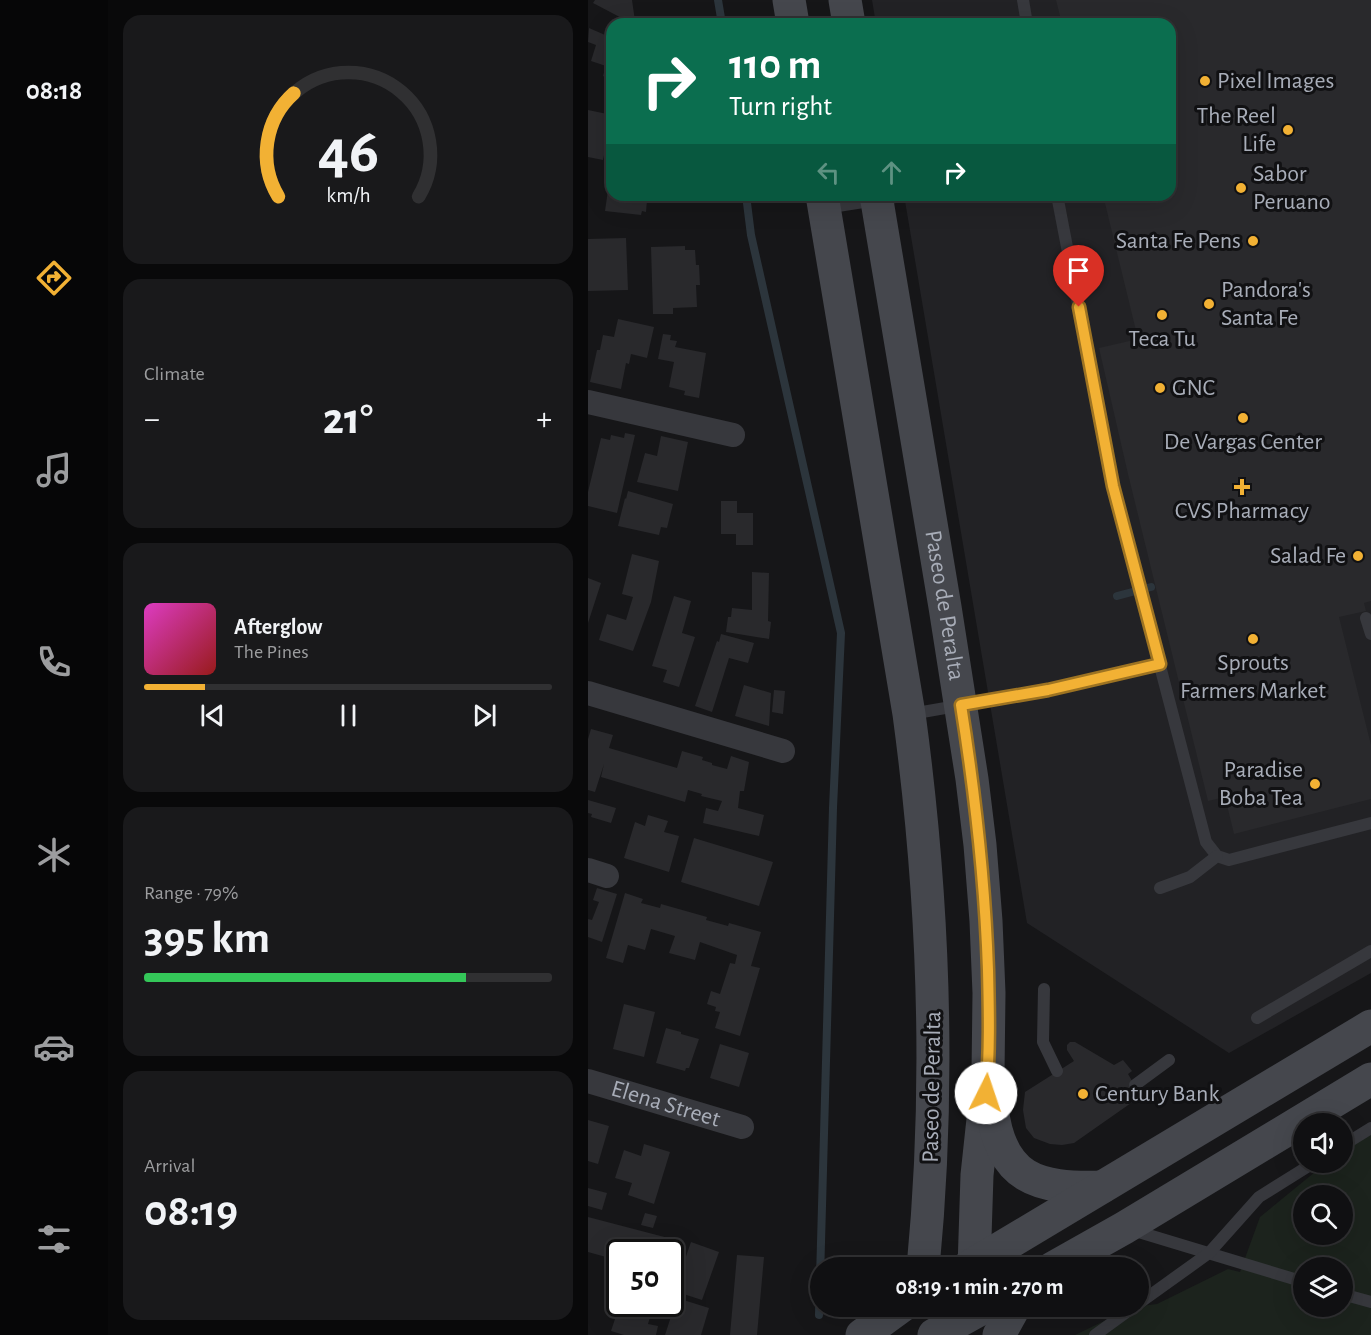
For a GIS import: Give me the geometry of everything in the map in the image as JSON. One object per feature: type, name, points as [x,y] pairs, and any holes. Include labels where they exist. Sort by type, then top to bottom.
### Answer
[{"type":"main road","points":[[789,0],[792,18]]},
{"type":"main road","points":[[845,0],[848,18]]},
{"type":"main road","name":"Paseo de Peralta","points":[[888,201],[979,834],[986,921],[988,1073],[977,1175],[972,1257]]},
{"type":"main road","name":"Paseo de Peralta","points":[[823,202],[909,714],[919,796],[933,972],[933,1123],[924,1257]]},
{"type":"main road","points":[[987,1257],[1371,1026]]},
{"type":"main road","points":[[988,1073],[997,1137],[1011,1162],[1024,1175],[1049,1185],[1102,1187]]},
{"type":"main road","points":[[1073,1257],[1371,1078]]},
{"type":"main road","points":[[862,1335],[887,1317]]},
{"type":"main road","points":[[915,1335],[917,1317]]},
{"type":"main road","points":[[934,1335],[970,1317]]},
{"type":"main road","points":[[999,1335],[1009,1317]]},
{"type":"street","points":[[588,402],[733,435]]},
{"type":"street","points":[[588,693],[783,751]]},
{"type":"street","name":"Elena Street","points":[[588,1081],[742,1126]]},
{"type":"lane","points":[[1023,0],[1026,18]]},
{"type":"lane","points":[[1058,201],[1113,486],[1206,842],[1217,856],[1230,860],[1371,823]]},
{"type":"lane","points":[[1366,618],[1371,634]]},
{"type":"lane","points":[[909,714],[1048,690],[1160,664]]},
{"type":"lane","points":[[1160,888],[1190,877],[1217,856]]},
{"type":"lane","points":[[1257,1018],[1371,951]]},
{"type":"lane","points":[[1044,989],[1043,1042],[1058,1071]]},
{"type":"lane","points":[[1135,1085],[1169,1060]]},
{"type":"lane","points":[[1353,1139],[1371,1128]]},
{"type":"lane","points":[[1149,1296],[1209,1253],[1259,1197],[1297,1173]]},
{"type":"lane","points":[[1124,1228],[1293,1279]]},
{"type":"lane","points":[[1353,1297],[1371,1302]]},
{"type":"lane","points":[[1095,1335],[1120,1317]]},
{"type":"shaded area","points":[[872,0],[1371,0],[1371,973],[1229,1053],[1027,923],[905,201],[1176,201],[1176,18],[875,18]]},
{"type":"shaded area","points":[[1371,1126],[1371,1335],[1075,1335],[1112,1317],[1149,1317],[1149,1305],[1157,1304],[1228,1269],[1240,1272],[1260,1217],[1293,1190],[1293,1245],[1353,1245],[1353,1185],[1299,1185],[1314,1173],[1353,1173],[1353,1141]]},
{"type":"building","points":[[595,0],[632,0],[635,18],[622,18],[593,3]]},
{"type":"building","name":"De Vargas Center","points":[[1056,0],[1371,0],[1371,601],[1364,603],[1366,611],[1339,617],[1371,745],[1371,799],[1234,834],[1225,797],[1208,801],[1099,348],[1138,339],[1104,201],[1176,201],[1176,18],[1060,18]]},
{"type":"building","points":[[589,28],[606,35],[606,66],[591,61],[596,45],[588,42]]},
{"type":"building","points":[[588,110],[606,114],[606,145],[603,160],[588,157]]},
{"type":"building","points":[[606,201],[647,201],[646,212],[642,211],[641,215],[605,211]]},
{"type":"building","points":[[626,238],[628,290],[588,291],[588,239]]},
{"type":"building","points":[[685,246],[685,250],[695,250],[696,265],[699,265],[700,285],[696,285],[697,307],[673,308],[673,314],[653,314],[651,247]]},
{"type":"building","points":[[618,319],[654,327],[647,358],[631,354],[629,364],[626,363],[621,389],[590,382],[603,335],[614,337]]},
{"type":"building","points":[[663,334],[671,335],[670,340],[677,341],[675,347],[706,353],[699,398],[684,395],[685,391],[669,387],[674,362],[658,359]]},
{"type":"building","points":[[625,433],[635,435],[617,513],[588,506],[588,492],[601,438],[610,440],[611,435],[624,438]]},
{"type":"building","points":[[661,436],[688,442],[678,491],[637,482],[645,453],[657,456]]},
{"type":"building","points":[[628,491],[673,504],[667,528],[661,527],[659,535],[618,526]]},
{"type":"building","points":[[721,501],[737,501],[737,513],[753,513],[753,545],[736,545],[736,534],[721,534]]},
{"type":"building","points":[[632,554],[659,561],[651,602],[633,651],[599,640],[607,614],[626,620],[633,597],[622,594]]},
{"type":"building","points":[[752,572],[769,573],[768,621],[771,622],[769,639],[726,632],[732,608],[752,610]]},
{"type":"building","points":[[588,578],[601,583],[588,623]]},
{"type":"building","points":[[674,596],[691,601],[682,633],[695,637],[679,687],[663,682],[667,670],[652,666]]},
{"type":"building","points":[[721,634],[754,643],[748,663],[729,658],[712,712],[695,706]]},
{"type":"building","points":[[744,685],[771,693],[769,726],[735,716]]},
{"type":"building","points":[[774,690],[785,691],[783,714],[772,712]]},
{"type":"building","points":[[591,729],[613,735],[609,748],[677,768],[682,751],[703,757],[702,760],[712,765],[727,769],[731,756],[749,762],[744,791],[740,791],[738,808],[764,815],[759,836],[703,823],[706,808],[718,811],[722,801],[688,790],[685,802],[601,777],[604,764],[595,792],[588,790],[588,739]]},
{"type":"building","points":[[588,800],[616,808],[611,823],[591,817],[592,814],[588,813]]},
{"type":"building","points":[[648,815],[668,821],[664,832],[679,836],[669,872],[624,858],[635,822],[645,826]]},
{"type":"building","points":[[694,838],[773,862],[759,906],[681,882]]},
{"type":"building","points":[[597,888],[617,894],[602,942],[588,937],[588,919],[592,920],[599,902],[593,900]]},
{"type":"building","points":[[625,893],[643,899],[641,903],[660,908],[661,904],[707,917],[706,920],[728,926],[729,923],[761,932],[751,966],[760,968],[740,1036],[715,1028],[720,1012],[715,1011],[716,1007],[707,1004],[711,991],[720,994],[730,963],[735,964],[737,955],[700,942],[695,960],[669,953],[675,936],[651,929],[645,950],[628,945],[623,963],[606,958]]},
{"type":"building","points":[[624,1004],[655,1012],[644,1057],[613,1049]]},
{"type":"building","points":[[666,1028],[699,1039],[689,1068],[685,1071],[656,1063]]},
{"type":"building","name":"Century Bank","points":[[1070,1042],[1075,1042],[1114,1065],[1123,1060],[1132,1071],[1128,1074],[1141,1096],[1074,1143],[1050,1144],[1034,1138],[1026,1128],[1023,1110],[1025,1092],[1074,1061],[1067,1050]]},
{"type":"building","points":[[720,1044],[749,1053],[739,1087],[710,1078]]},
{"type":"building","points":[[588,1120],[609,1126],[598,1164],[588,1161]]},
{"type":"building","points":[[644,1144],[670,1152],[654,1204],[628,1195],[632,1183],[615,1178],[624,1150],[641,1156]]},
{"type":"building","points":[[588,1188],[607,1193],[602,1210],[588,1206]]},
{"type":"building","points":[[645,1213],[657,1216],[653,1228],[641,1225]]},
{"type":"building","points":[[588,1217],[672,1239],[606,1239],[606,1257],[588,1252]]},
{"type":"building","points":[[691,1242],[719,1252],[702,1300],[684,1294],[684,1262]]},
{"type":"building","points":[[737,1255],[764,1257],[757,1335],[730,1335]]},
{"type":"building","points":[[684,1300],[709,1308],[701,1335],[665,1335],[671,1317],[684,1317]]},
{"type":"building","points":[[616,1317],[650,1317],[648,1324],[658,1326],[656,1335],[624,1335],[611,1331]]},
{"type":"waterway","points":[[718,0],[721,18]]},
{"type":"waterway","points":[[747,201],[751,235],[841,633],[833,808],[821,1257]]},
{"type":"waterway","points":[[1117,596],[1151,587]]},
{"type":"place","name":"Pixel Images","points":[[1205,81]]},
{"type":"place","name":"The Reel Life","points":[[1288,130]]},
{"type":"place","name":"Sabor Peruano","points":[[1241,188]]},
{"type":"place","name":"Santa Fe Pens","points":[[1253,241]]},
{"type":"place","name":"Pandora's Santa Fe","points":[[1209,304]]},
{"type":"place","name":"Teca Tu","points":[[1162,315]]},
{"type":"place","name":"GNC","points":[[1160,388]]},
{"type":"place","name":"De Vargas Center","points":[[1243,418]]},
{"type":"place","name":"CVS Pharmacy","points":[[1242,487]]},
{"type":"place","name":"Salad Fe","points":[[1358,556]]},
{"type":"place","name":"Sprouts Farmers Market","points":[[1253,639]]},
{"type":"place","name":"Paradise Boba Tea","points":[[1315,784]]},
{"type":"place","name":"Century Bank","points":[[1083,1094]]},
{"type":"route","points":[[986,1093],[989,993],[986,921],[980,845],[961,705],[1048,690],[1160,664],[1113,486],[1079,307]]}]
